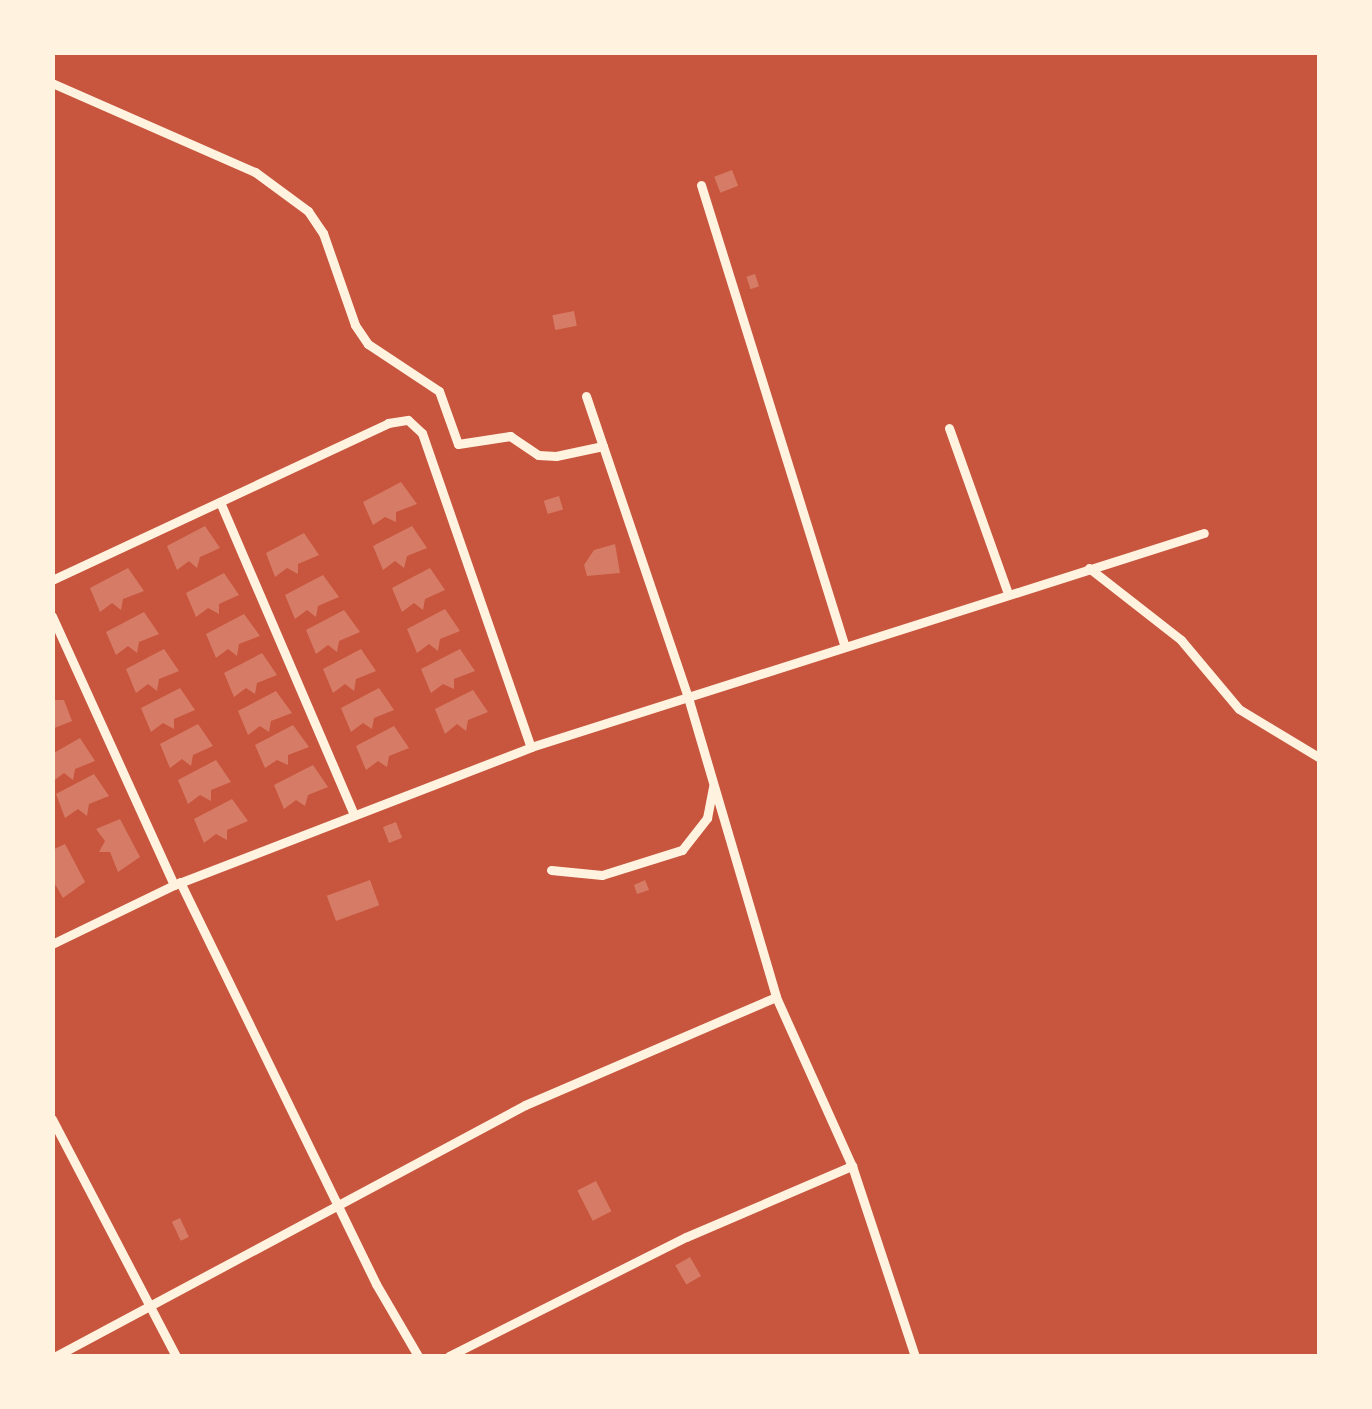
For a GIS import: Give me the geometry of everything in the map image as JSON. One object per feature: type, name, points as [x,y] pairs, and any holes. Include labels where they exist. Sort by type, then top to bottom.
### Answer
[{"type":"street","points":[[52,84],[254,172],[308,211],[323,234],[356,325],[368,344],[439,391],[458,444],[510,436],[538,455],[556,456],[603,446]]},
{"type":"street","points":[[700,185],[844,645]]},
{"type":"street","points":[[586,396],[687,694],[776,997],[852,1166],[913,1356]]},
{"type":"street","points":[[52,580],[408,420],[422,433],[531,747]]},
{"type":"street","points":[[949,428],[1008,594]]},
{"type":"street","points":[[220,502],[353,813]]},
{"type":"street","points":[[52,944],[177,884],[531,747],[687,694],[1204,533]]},
{"type":"street","points":[[1090,568],[1181,640],[1240,709],[1320,758]]},
{"type":"street","points":[[52,616],[177,884],[418,1356]]},
{"type":"street","points":[[551,870],[602,875],[682,850],[707,818],[714,784]]},
{"type":"street","points":[[56,1356],[152,1309],[526,1105],[776,997]]},
{"type":"street","points":[[52,1118],[176,1356]]},
{"type":"street","points":[[448,1356],[686,1237],[852,1166]]},
{"type":"building","points":[[732,170],[738,186],[720,193],[714,177]]},
{"type":"building","points":[[755,274],[759,286],[750,289],[746,277]]},
{"type":"building","points":[[574,311],[577,326],[555,330],[552,315]]},
{"type":"building","points":[[401,482],[417,504],[396,512],[396,522],[385,517],[373,525],[363,502]]},
{"type":"building","points":[[559,496],[563,509],[548,514],[544,501]]},
{"type":"building","points":[[205,526],[220,548],[200,557],[197,568],[189,561],[177,570],[167,546]]},
{"type":"building","points":[[412,526],[427,548],[407,556],[404,568],[395,561],[383,570],[373,546]]},
{"type":"building","points":[[304,533],[319,555],[298,564],[298,574],[287,568],[275,577],[266,553]]},
{"type":"building","points":[[615,544],[620,573],[587,576],[584,565],[594,550]]},
{"type":"building","points":[[128,568],[144,591],[123,599],[121,610],[112,603],[100,612],[90,588]]},
{"type":"building","points":[[430,568],[445,590],[425,599],[423,610],[414,603],[402,612],[392,588]]},
{"type":"building","points":[[224,573],[239,595],[219,604],[219,614],[208,608],[196,617],[186,593]]},
{"type":"building","points":[[323,575],[339,597],[318,606],[316,617],[307,610],[295,619],[285,595]]},
{"type":"building","points":[[445,609],[460,631],[440,639],[438,651],[429,644],[417,653],[407,629]]},
{"type":"building","points":[[344,610],[360,632],[339,641],[337,652],[328,645],[316,654],[306,630]]},
{"type":"building","points":[[144,612],[159,634],[139,642],[137,653],[128,646],[116,655],[106,632]]},
{"type":"building","points":[[244,614],[260,636],[239,644],[237,656],[228,649],[216,658],[206,634]]},
{"type":"building","points":[[164,649],[179,671],[159,679],[157,691],[148,684],[136,693],[126,669]]},
{"type":"building","points":[[361,649],[376,671],[356,679],[354,691],[345,684],[333,693],[323,669]]},
{"type":"building","points":[[460,649],[475,671],[454,679],[454,689],[443,684],[431,693],[421,669]]},
{"type":"building","points":[[262,653],[277,675],[257,683],[255,694],[246,688],[234,697],[224,673]]},
{"type":"building","points":[[180,688],[195,710],[174,719],[174,729],[163,723],[151,732],[141,708]]},
{"type":"building","points":[[379,688],[394,710],[374,718],[372,729],[363,723],[351,732],[341,708]]},
{"type":"building","points":[[473,690],[488,712],[468,720],[466,731],[457,724],[445,734],[435,709]]},
{"type":"building","points":[[276,691],[292,713],[271,721],[269,732],[260,726],[248,735],[238,711]]},
{"type":"building","points":[[52,700],[64,700],[72,721],[52,729]]},
{"type":"building","points":[[198,724],[213,746],[193,755],[191,766],[182,759],[170,768],[160,744]]},
{"type":"building","points":[[293,725],[309,747],[288,755],[288,765],[277,760],[265,768],[255,745]]},
{"type":"building","points":[[394,726],[409,748],[389,756],[387,767],[378,761],[366,770],[356,746]]},
{"type":"building","points":[[80,738],[95,761],[75,769],[73,780],[64,773],[52,782],[52,754]]},
{"type":"building","points":[[216,760],[231,782],[211,790],[211,801],[200,795],[188,804],[178,780]]},
{"type":"building","points":[[313,765],[328,787],[308,795],[305,806],[296,800],[284,809],[274,785]]},
{"type":"building","points":[[94,774],[109,796],[89,804],[87,816],[78,809],[65,818],[56,794]]},
{"type":"building","points":[[232,799],[248,821],[227,830],[227,840],[216,834],[204,843],[194,819]]},
{"type":"building","points":[[120,819],[140,857],[118,872],[110,852],[99,852],[105,841],[96,829]]},
{"type":"building","points":[[396,822],[402,838],[389,843],[383,827]]},
{"type":"building","points":[[65,844],[85,882],[63,898],[52,879],[52,850]]},
{"type":"building","points":[[370,880],[379,905],[336,921],[327,896]]},
{"type":"building","points":[[645,880],[649,890],[637,894],[634,885]]},
{"type":"building","points":[[596,1181],[611,1211],[593,1221],[577,1191]]},
{"type":"building","points":[[180,1218],[189,1237],[181,1241],[172,1222]]},
{"type":"building","points":[[690,1257],[701,1276],[686,1285],[675,1266]]}]
